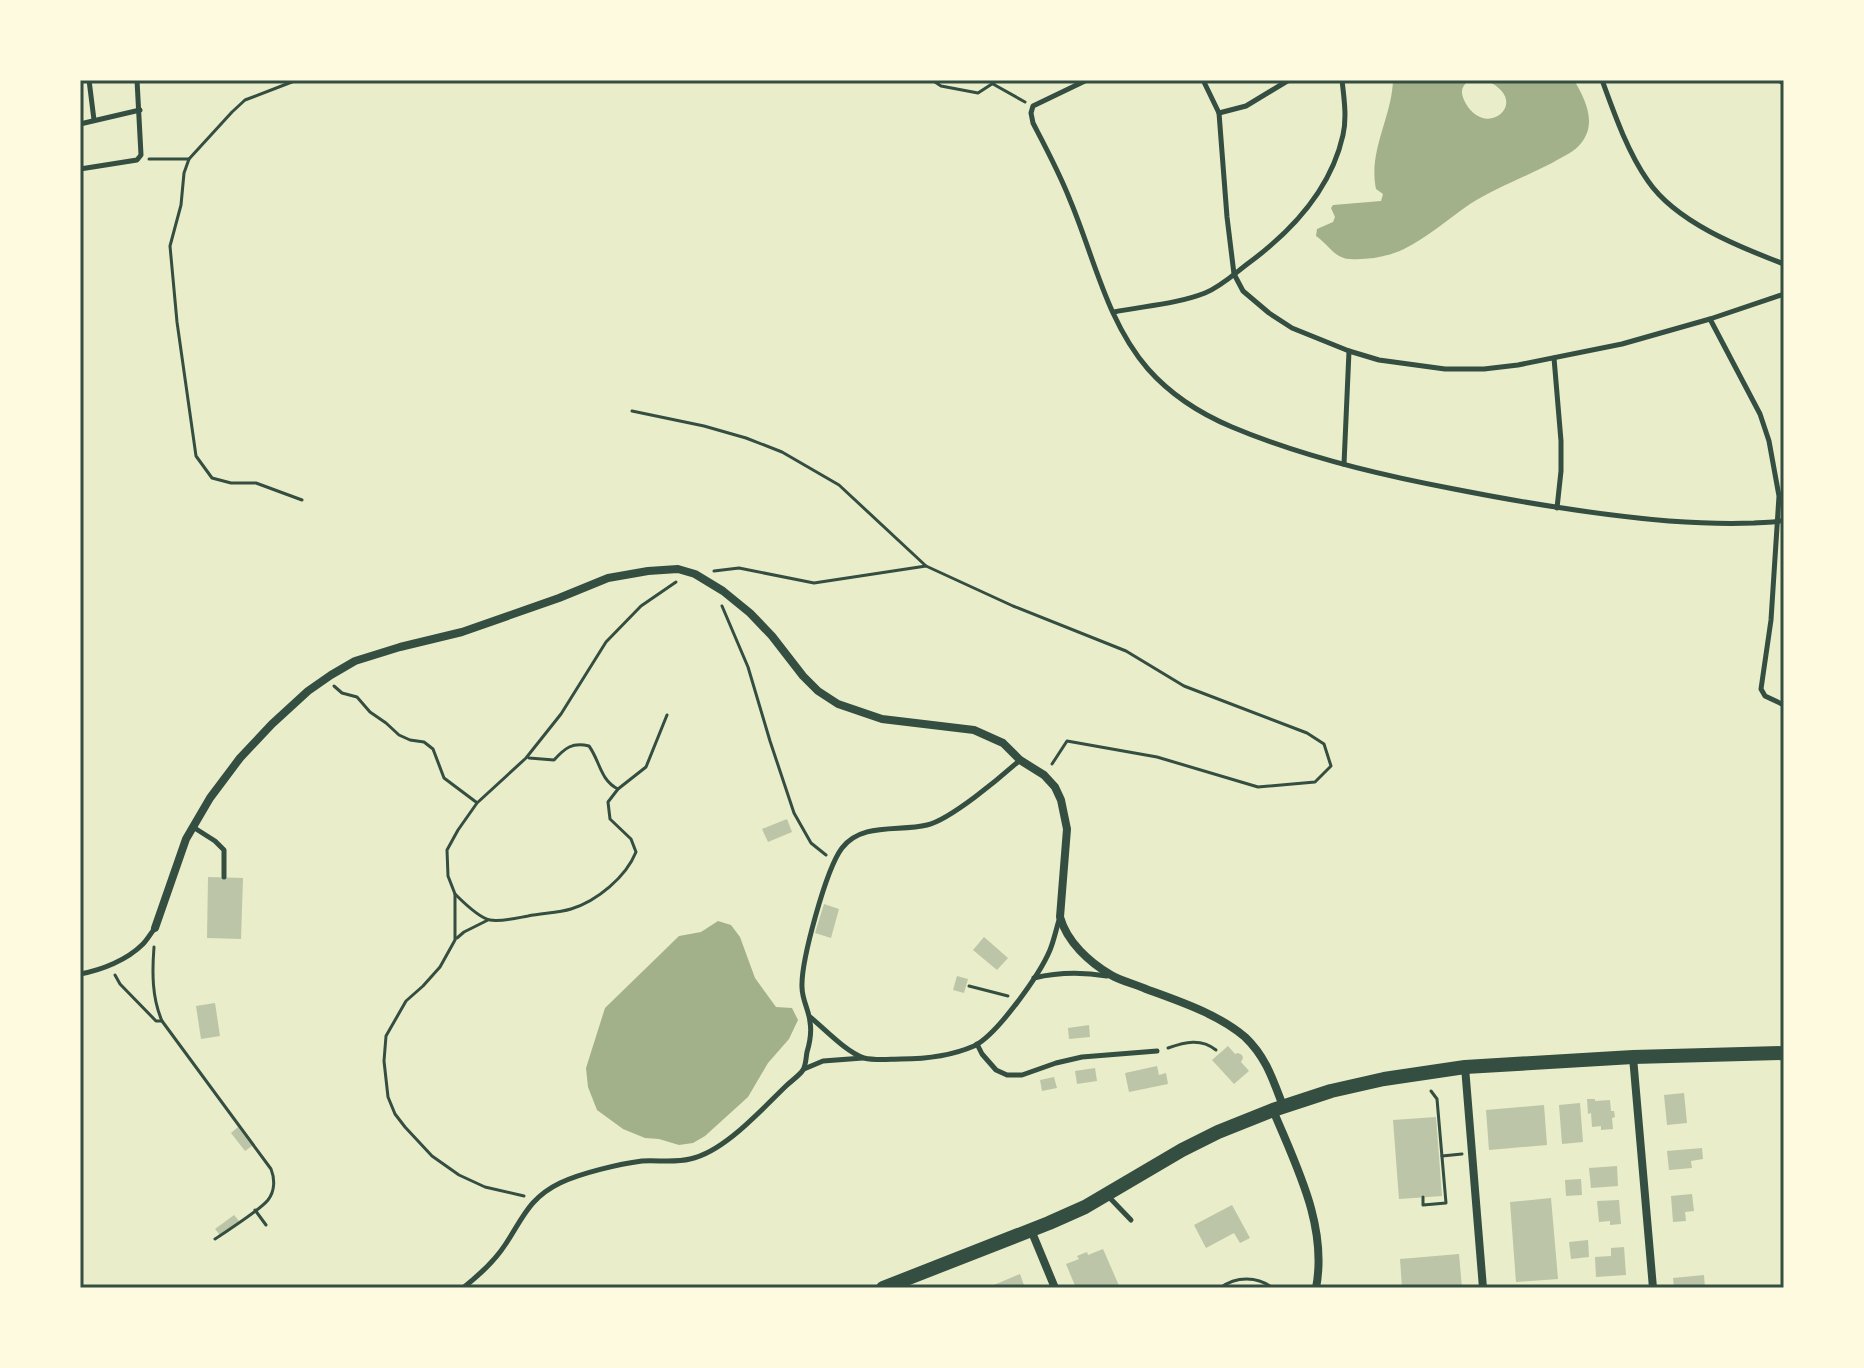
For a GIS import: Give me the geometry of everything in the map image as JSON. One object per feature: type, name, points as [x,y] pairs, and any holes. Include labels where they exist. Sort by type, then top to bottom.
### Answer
[{"type":"main road","points":[[883,1288],[1031,1230],[1107,1195],[1218,1132],[1331,1091],[1384,1079],[1465,1067],[1633,1057],[1784,1053]]},
{"type":"street","points":[[155,928],[186,839],[210,798],[240,758],[281,715],[331,675],[355,661],[462,632],[608,578],[678,569],[695,574],[750,613],[803,676],[838,704],[882,719],[974,730],[1003,743],[1055,787],[1067,829],[1060,917],[1070,941],[1112,976],[1226,1023],[1245,1037],[1267,1063],[1278,1108],[1314,1217],[1319,1256],[1316,1288]]},
{"type":"street","points":[[1633,1057],[1653,1288]]},
{"type":"street","points":[[1465,1067],[1483,1288]]},
{"type":"street","points":[[1031,1230],[1055,1288]]},
{"type":"lane","points":[[89,80],[94,120]]},
{"type":"lane","points":[[80,169],[137,160],[141,155],[137,80]]},
{"type":"lane","points":[[1087,80],[1033,106],[1033,123],[1070,200],[1095,270],[1129,344],[1166,388],[1193,407],[1273,443],[1417,482],[1557,508],[1635,518],[1692,523],[1781,521]]},
{"type":"lane","points":[[1203,80],[1219,113],[1228,232],[1234,274],[1243,291],[1292,328],[1349,351],[1379,360],[1445,369],[1484,369],[1622,344],[1784,294]]},
{"type":"lane","points":[[1219,113],[1246,106],[1289,80]]},
{"type":"lane","points":[[1114,312],[1202,294],[1222,285],[1268,249],[1298,220],[1335,163],[1344,132],[1342,80]]},
{"type":"lane","points":[[1602,80],[1648,182],[1672,206],[1734,245],[1784,264]]},
{"type":"lane","points":[[1778,80],[1784,83]]},
{"type":"lane","points":[[80,124],[140,110]]},
{"type":"lane","points":[[1710,319],[1760,414],[1775,468],[1781,521],[1761,689],[1765,696],[1784,705]]},
{"type":"lane","points":[[1344,464],[1349,351]]},
{"type":"lane","points":[[1554,358],[1561,441],[1557,508]]},
{"type":"lane","points":[[804,1069],[810,1042],[809,1017],[801,984],[804,962],[824,892],[841,849],[861,834],[928,825],[946,817],[1020,760]]},
{"type":"lane","points":[[193,827],[224,850],[224,877]]},
{"type":"lane","points":[[463,1288],[488,1266],[505,1245],[535,1198],[561,1182],[616,1165],[689,1160],[708,1153],[742,1128],[804,1069],[823,1061],[918,1059],[977,1044],[1019,999],[1033,978],[1049,952],[1060,917]]},
{"type":"lane","points":[[80,974],[109,966],[143,944],[155,928]]},
{"type":"lane","points":[[1033,978],[1053,973],[1112,976]]},
{"type":"lane","points":[[809,1017],[864,1058]]},
{"type":"lane","points":[[977,1044],[996,1070],[1007,1075],[1022,1075],[1082,1057],[1157,1051]]},
{"type":"lane","points":[[1107,1195],[1131,1220]]},
{"type":"path","points":[[297,80],[245,100],[189,159],[170,246],[196,456],[212,478],[231,483],[256,483],[302,500]]},
{"type":"path","points":[[932,80],[941,86],[978,93],[998,80]]},
{"type":"path","points":[[993,84],[1033,106]]},
{"type":"path","points":[[137,160],[189,159]]},
{"type":"path","points":[[632,411],[704,426],[782,452],[839,485],[926,566],[1013,606],[1126,651],[1184,686],[1307,733],[1324,744],[1331,766],[1315,782],[1258,787],[1157,757],[1067,741],[1044,775]]},
{"type":"path","points":[[207,484],[212,478]]},
{"type":"path","points":[[455,940],[455,894],[448,876],[447,850],[458,830],[477,803],[526,758],[561,714],[606,642],[641,606],[670,585],[695,574],[739,568],[814,583],[926,566]]},
{"type":"path","points":[[719,601],[748,667],[794,813],[811,843],[835,862]]},
{"type":"path","points":[[331,675],[331,683],[342,693],[357,697],[370,712],[399,735],[424,742],[433,749],[444,778],[477,803]]},
{"type":"path","points":[[535,1198],[485,1187],[459,1175],[432,1156],[405,1127],[388,1097],[384,1061],[386,1036],[406,1001],[440,967],[455,940],[464,932],[488,920],[572,908],[609,888],[632,863],[636,852],[631,839],[610,819],[608,802],[618,789],[646,767],[667,715]]},
{"type":"path","points":[[526,758],[554,760],[564,749],[578,744],[589,746],[608,785],[618,789]]},
{"type":"path","points":[[455,894],[488,920]]},
{"type":"path","points":[[155,928],[154,990],[162,1021],[271,1169],[274,1182],[267,1201],[215,1239]]},
{"type":"path","points":[[109,966],[120,984],[156,1021],[162,1021]]},
{"type":"path","points":[[969,986],[1019,999]]},
{"type":"path","points":[[1157,1051],[1203,1042],[1216,1050]]},
{"type":"path","points":[[1423,1197],[1423,1205],[1446,1203],[1437,1099],[1431,1091]]},
{"type":"path","points":[[1442,1156],[1472,1153]]},
{"type":"path","points":[[255,1210],[266,1225]]},
{"type":"path","points":[[1220,1288],[1232,1281],[1248,1279],[1273,1288]]},
{"type":"shaded area","points":[[1393,80],[1469,80],[1462,90],[1465,102],[1474,113],[1493,118],[1501,114],[1506,98],[1499,88],[1485,80],[1574,80],[1585,103],[1589,127],[1582,142],[1572,151],[1480,198],[1413,244],[1398,252],[1377,257],[1345,258],[1316,236],[1317,229],[1333,222],[1333,205],[1381,201],[1383,194],[1376,189],[1375,161]]},
{"type":"shaded area","points":[[718,921],[731,925],[740,937],[755,978],[776,1007],[792,1008],[798,1020],[789,1039],[768,1063],[748,1097],[705,1136],[693,1143],[679,1145],[645,1138],[623,1129],[597,1110],[588,1087],[586,1068],[605,1008],[679,936],[701,932]]},
{"type":"building","points":[[787,819],[792,832],[768,842],[762,829]]},
{"type":"building","points":[[208,877],[243,878],[241,939],[207,938]]},
{"type":"building","points":[[824,904],[839,909],[831,938],[815,933]]},
{"type":"building","points":[[984,937],[1008,958],[997,970],[973,950]]},
{"type":"building","points":[[957,976],[968,979],[964,993],[953,990]]},
{"type":"building","points":[[215,1003],[220,1036],[201,1039],[196,1006]]},
{"type":"building","points":[[1089,1025],[1090,1037],[1069,1039],[1068,1028]]},
{"type":"building","points":[[1228,1046],[1235,1054],[1242,1055],[1241,1062],[1249,1071],[1234,1084],[1212,1060]]},
{"type":"building","points":[[1157,1066],[1159,1075],[1166,1073],[1168,1084],[1129,1092],[1125,1073]]},
{"type":"building","points":[[1095,1068],[1097,1081],[1077,1084],[1075,1071]]},
{"type":"building","points":[[1054,1077],[1057,1088],[1042,1091],[1040,1080]]},
{"type":"building","points":[[1684,1093],[1687,1123],[1667,1125],[1664,1095]]},
{"type":"building","points":[[1587,1099],[1610,1100],[1615,1117],[1612,1118],[1613,1129],[1592,1127]]},
{"type":"building","points":[[1580,1103],[1583,1142],[1562,1144],[1559,1105]]},
{"type":"building","points":[[1544,1105],[1547,1145],[1489,1150],[1486,1110]]},
{"type":"building","points":[[1436,1117],[1442,1196],[1399,1199],[1393,1120]]},
{"type":"building","points":[[238,1127],[252,1146],[245,1151],[231,1133]]},
{"type":"building","points":[[1702,1148],[1703,1159],[1691,1161],[1692,1168],[1669,1170],[1667,1151]]},
{"type":"building","points":[[1617,1166],[1618,1186],[1591,1188],[1589,1168]]},
{"type":"building","points":[[1581,1179],[1582,1195],[1566,1196],[1565,1180]]},
{"type":"building","points":[[1692,1194],[1694,1211],[1685,1212],[1686,1221],[1673,1222],[1671,1196]]},
{"type":"building","points":[[1551,1198],[1558,1279],[1516,1282],[1510,1202]]},
{"type":"building","points":[[1619,1200],[1621,1224],[1599,1222],[1597,1201]]},
{"type":"building","points":[[1232,1205],[1250,1238],[1240,1243],[1234,1233],[1206,1248],[1194,1225]]},
{"type":"building","points":[[234,1215],[239,1221],[220,1235],[215,1229]]},
{"type":"building","points":[[1588,1240],[1589,1257],[1571,1259],[1569,1242]]},
{"type":"building","points":[[1624,1247],[1626,1275],[1596,1277],[1595,1257],[1611,1256],[1611,1248]]},
{"type":"building","points":[[1103,1249],[1120,1288],[1076,1288],[1066,1264],[1079,1259],[1077,1256]]},
{"type":"building","points":[[1459,1254],[1462,1288],[1402,1288],[1400,1259]]},
{"type":"building","points":[[1020,1274],[1025,1288],[987,1288]]},
{"type":"building","points":[[1704,1275],[1705,1288],[1674,1288],[1673,1278]]}]
